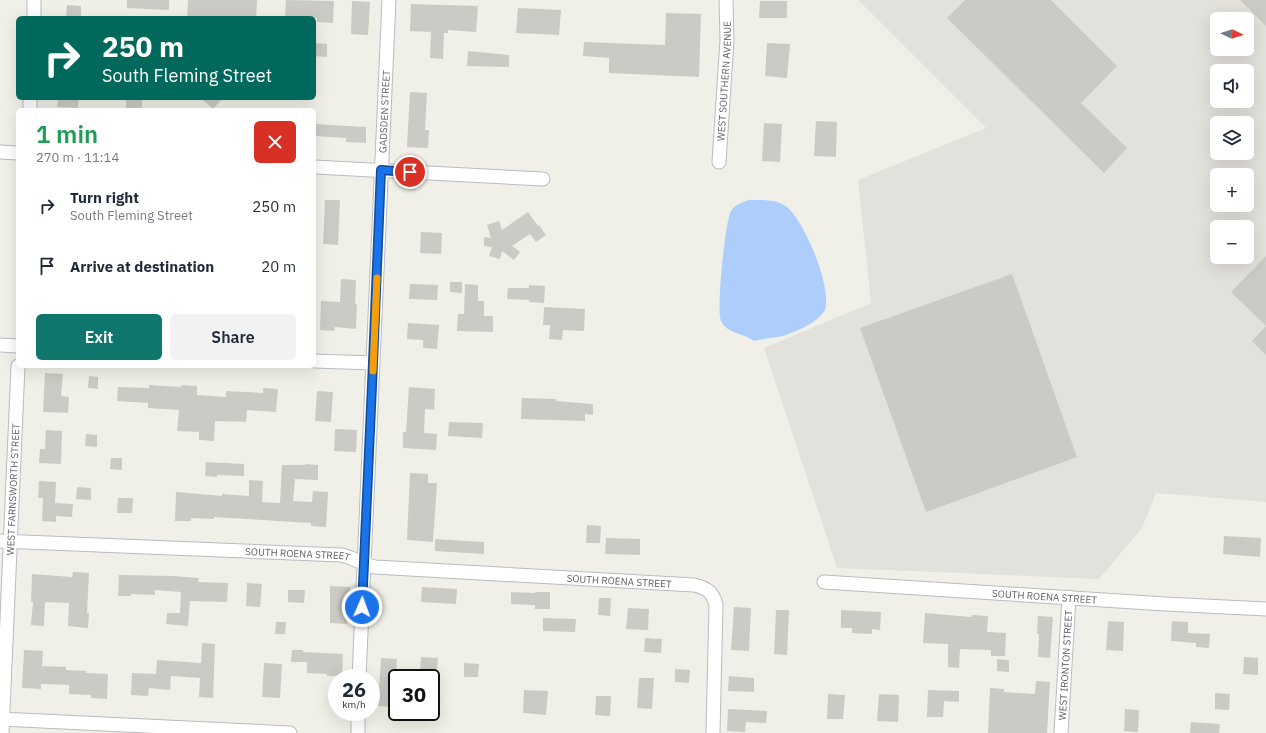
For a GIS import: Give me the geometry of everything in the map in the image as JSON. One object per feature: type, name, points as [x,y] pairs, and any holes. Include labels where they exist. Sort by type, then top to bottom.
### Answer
[{"type":"street","points":[[34,0],[34,16]]},
{"type":"street","name":"GADSDEN STREET","points":[[359,669],[389,0]]},
{"type":"street","name":"WEST SOUTHERN AVENUE","points":[[719,162],[727,40],[726,0]]},
{"type":"street","points":[[0,152],[16,153]]},
{"type":"street","points":[[316,167],[543,179]]},
{"type":"street","points":[[0,345],[16,346]]},
{"type":"street","points":[[316,361],[373,363]]},
{"type":"street","name":"WEST FARNSWORTH STREET","points":[[2,733],[1,719],[5,541],[18,368]]},
{"type":"street","name":"SOUTH ROENA STREET","points":[[5,541],[341,554],[353,558],[363,564],[375,567],[688,583],[711,592],[715,601],[716,619],[713,733]]},
{"type":"street","name":"SOUTH ROENA STREET","points":[[824,582],[1266,609]]},
{"type":"street","name":"WEST IRONTON STREET","points":[[1061,733],[1069,597]]},
{"type":"street","points":[[1,719],[290,733]]},
{"type":"street","points":[[358,721],[358,733]]},
{"type":"shaded area","points":[[858,0],[1266,0],[1266,502],[1156,493],[1142,528],[1099,579],[837,568],[764,348],[871,303],[858,180],[986,128]]},
{"type":"water","points":[[749,200],[769,200],[783,204],[794,215],[802,226],[809,240],[821,271],[825,286],[826,300],[825,310],[821,316],[806,326],[783,336],[754,341],[727,328],[721,321],[720,314],[722,266],[729,218],[734,207]]},
{"type":"building","points":[[127,0],[169,0],[169,10],[127,8]]},
{"type":"building","points":[[188,0],[257,0],[256,16],[187,16]]},
{"type":"building","points":[[286,0],[334,1],[333,23],[317,22],[316,16],[285,16]]},
{"type":"building","points":[[965,0],[1051,0],[1117,66],[1081,103],[1127,148],[1104,173],[947,18]]},
{"type":"building","points":[[1240,0],[1266,0],[1266,26],[1254,14],[1254,12],[1252,12]]},
{"type":"building","points":[[352,1],[370,2],[368,35],[351,34]]},
{"type":"building","points":[[760,1],[787,1],[787,18],[759,18]]},
{"type":"building","points":[[411,4],[478,6],[476,32],[448,30],[448,33],[444,33],[443,59],[430,58],[431,32],[410,31]]},
{"type":"building","points":[[67,5],[81,6],[81,16],[66,16]]},
{"type":"building","points":[[518,8],[561,10],[559,35],[516,33]]},
{"type":"building","points":[[666,13],[701,14],[699,77],[609,73],[609,58],[583,56],[584,42],[665,45]]},
{"type":"building","points":[[316,43],[327,44],[327,57],[316,56]]},
{"type":"building","points":[[767,43],[790,44],[787,78],[765,76]]},
{"type":"building","points":[[468,51],[509,55],[509,67],[467,66]]},
{"type":"building","points":[[410,92],[427,93],[425,130],[429,130],[428,148],[407,147]]},
{"type":"building","points":[[58,100],[79,100],[78,108],[57,107]]},
{"type":"building","points":[[126,100],[142,100],[142,108],[126,108]]},
{"type":"building","points":[[203,100],[221,100],[214,108]]},
{"type":"building","points":[[816,121],[837,122],[836,157],[814,156]]},
{"type":"building","points":[[764,123],[782,124],[780,162],[762,161]]},
{"type":"building","points":[[316,124],[366,127],[366,143],[346,142],[346,138],[316,136]]},
{"type":"building","points":[[325,200],[340,200],[338,245],[323,244]]},
{"type":"building","points":[[528,212],[546,235],[536,242],[530,234],[512,246],[520,252],[514,260],[502,251],[500,259],[489,256],[492,247],[484,246],[484,237],[491,238],[487,225],[499,221],[502,230]]},
{"type":"building","points":[[421,232],[442,233],[441,254],[420,253]]},
{"type":"building","points":[[1266,256],[1266,326],[1231,292]]},
{"type":"building","points":[[1012,274],[1077,457],[926,512],[860,328]]},
{"type":"building","points":[[341,279],[356,280],[356,329],[335,327],[334,331],[320,330],[321,301],[340,302]]},
{"type":"building","points":[[450,282],[462,282],[462,293],[450,292]]},
{"type":"building","points":[[410,284],[438,285],[437,300],[409,299]]},
{"type":"building","points":[[465,284],[478,285],[478,301],[484,301],[484,316],[493,316],[493,332],[457,331],[458,314],[464,314]]},
{"type":"building","points":[[529,285],[545,286],[544,303],[529,302],[529,300],[507,299],[508,288],[529,288]]},
{"type":"building","points":[[544,307],[585,309],[584,331],[563,330],[562,340],[549,339],[550,325],[543,325]]},
{"type":"building","points":[[408,323],[439,325],[437,349],[423,348],[423,340],[407,339]]},
{"type":"building","points":[[1266,326],[1266,355],[1252,341]]},
{"type":"building","points":[[45,373],[63,374],[61,396],[69,397],[68,413],[43,412]]},
{"type":"building","points":[[89,376],[98,377],[98,389],[88,388]]},
{"type":"building","points":[[149,385],[181,387],[181,385],[197,386],[197,395],[226,397],[226,391],[263,393],[263,388],[278,389],[276,412],[247,410],[246,422],[215,421],[214,441],[199,440],[199,432],[177,431],[179,410],[148,408],[148,403],[117,401],[118,387],[149,388]]},
{"type":"building","points":[[409,387],[435,389],[434,410],[425,409],[424,433],[437,434],[436,450],[403,448],[403,432],[406,432]]},
{"type":"building","points":[[317,391],[333,392],[331,422],[315,421]]},
{"type":"building","points":[[522,398],[556,399],[556,401],[593,404],[593,415],[585,414],[585,421],[521,419]]},
{"type":"building","points":[[449,422],[483,423],[482,438],[448,436]]},
{"type":"building","points":[[335,429],[357,430],[356,452],[334,451]]},
{"type":"building","points":[[46,430],[62,431],[61,464],[39,463],[40,449],[45,449]]},
{"type":"building","points":[[86,434],[97,435],[97,447],[85,446]]},
{"type":"building","points":[[111,458],[122,458],[122,470],[110,469]]},
{"type":"building","points":[[206,462],[244,464],[244,476],[205,476]]},
{"type":"building","points":[[282,465],[318,465],[318,480],[295,479],[293,501],[312,502],[313,491],[328,492],[326,527],[311,526],[311,523],[214,517],[214,519],[191,518],[191,521],[175,521],[176,492],[222,496],[222,494],[249,496],[249,480],[263,481],[262,502],[280,503]]},
{"type":"building","points":[[410,473],[428,474],[428,483],[437,483],[433,542],[407,540]]},
{"type":"building","points":[[39,481],[56,482],[55,503],[73,504],[72,517],[56,516],[56,522],[42,521],[43,498],[38,498]]},
{"type":"building","points":[[77,487],[91,488],[91,500],[76,499]]},
{"type":"building","points":[[118,498],[133,498],[132,513],[117,513]]},
{"type":"building","points":[[587,525],[601,526],[600,543],[586,543]]},
{"type":"building","points":[[1224,536],[1261,538],[1260,557],[1223,554]]},
{"type":"building","points":[[606,538],[640,539],[640,555],[605,554]]},
{"type":"building","points":[[435,539],[484,542],[484,554],[435,551]]},
{"type":"building","points":[[73,572],[89,573],[87,613],[89,613],[88,628],[68,626],[69,603],[45,603],[44,626],[31,625],[33,602],[31,602],[32,574],[72,577]]},
{"type":"building","points":[[119,575],[173,576],[199,578],[198,582],[228,583],[227,602],[190,601],[188,626],[166,624],[167,613],[180,613],[181,592],[155,590],[155,595],[131,594],[131,596],[118,596]]},
{"type":"building","points":[[247,583],[262,584],[260,607],[246,606]]},
{"type":"building","points":[[330,586],[350,587],[347,624],[330,623]]},
{"type":"building","points":[[422,587],[457,589],[456,604],[421,602]]},
{"type":"building","points":[[288,590],[305,590],[304,603],[288,602]]},
{"type":"building","points":[[511,592],[550,592],[550,609],[535,609],[535,605],[511,604]]},
{"type":"building","points":[[599,598],[611,598],[610,616],[598,615]]},
{"type":"building","points":[[734,607],[751,608],[749,651],[731,650]]},
{"type":"building","points":[[628,608],[649,609],[648,630],[626,629]]},
{"type":"building","points":[[776,610],[789,610],[787,655],[774,654]]},
{"type":"building","points":[[841,610],[881,612],[880,630],[872,629],[872,634],[852,633],[852,628],[841,628]]},
{"type":"building","points":[[925,613],[971,617],[972,615],[988,616],[987,632],[1006,633],[1005,656],[991,656],[991,650],[960,649],[959,668],[948,667],[948,644],[923,643]]},
{"type":"building","points":[[1038,616],[1053,617],[1050,658],[1038,657]]},
{"type":"building","points":[[543,618],[576,619],[575,632],[543,631]]},
{"type":"building","points":[[1108,621],[1124,622],[1123,651],[1106,650]]},
{"type":"building","points":[[1172,621],[1188,622],[1188,633],[1210,634],[1209,648],[1196,647],[1196,643],[1171,641]]},
{"type":"building","points":[[276,622],[286,622],[285,634],[275,634]]},
{"type":"building","points":[[645,638],[662,639],[661,653],[644,652]]},
{"type":"building","points":[[202,643],[215,644],[213,698],[199,697],[200,678],[171,676],[170,690],[149,688],[148,696],[131,695],[132,673],[156,674],[157,660],[201,663]]},
{"type":"building","points":[[24,650],[43,651],[42,666],[66,667],[66,670],[108,674],[107,699],[91,698],[91,695],[69,694],[69,685],[41,684],[41,689],[22,688]]},
{"type":"building","points":[[292,650],[343,654],[342,669],[328,669],[328,676],[327,674],[307,673],[307,662],[291,662]]},
{"type":"building","points":[[421,657],[438,658],[437,669],[420,669]]},
{"type":"building","points":[[1244,657],[1258,658],[1258,675],[1243,674]]},
{"type":"building","points":[[381,658],[397,659],[396,669],[388,669],[388,707],[380,706]]},
{"type":"building","points":[[997,659],[1009,660],[1009,672],[997,671]]},
{"type":"building","points":[[264,663],[282,664],[280,698],[262,697]]},
{"type":"building","points":[[464,663],[479,664],[478,677],[464,677]]},
{"type":"building","points":[[675,669],[690,670],[689,683],[675,682]]},
{"type":"building","points":[[729,676],[754,678],[754,692],[728,691]]},
{"type":"building","points":[[639,678],[654,678],[652,709],[637,708]]},
{"type":"building","points":[[1036,681],[1050,682],[1047,733],[988,733],[990,688],[1004,689],[1004,692],[1035,694]]},
{"type":"building","points":[[524,690],[548,691],[546,715],[523,713]]},
{"type":"building","points":[[928,690],[959,691],[959,702],[944,701],[943,717],[927,717]]},
{"type":"building","points":[[1215,693],[1230,694],[1229,710],[1215,709]]},
{"type":"building","points":[[828,694],[845,695],[843,719],[827,719]]},
{"type":"building","points":[[879,694],[899,695],[898,722],[877,721]]},
{"type":"building","points":[[596,696],[611,696],[610,716],[595,715]]},
{"type":"building","points":[[728,709],[767,711],[766,723],[746,722],[745,732],[727,731]]},
{"type":"building","points":[[1125,709],[1139,710],[1138,732],[1124,731]]},
{"type":"building","points":[[1191,722],[1220,724],[1219,733],[1190,733]]},
{"type":"slow traffic","points":[[373,371],[377,278]]},
{"type":"route","points":[[362,607],[381,170],[410,172]]}]
